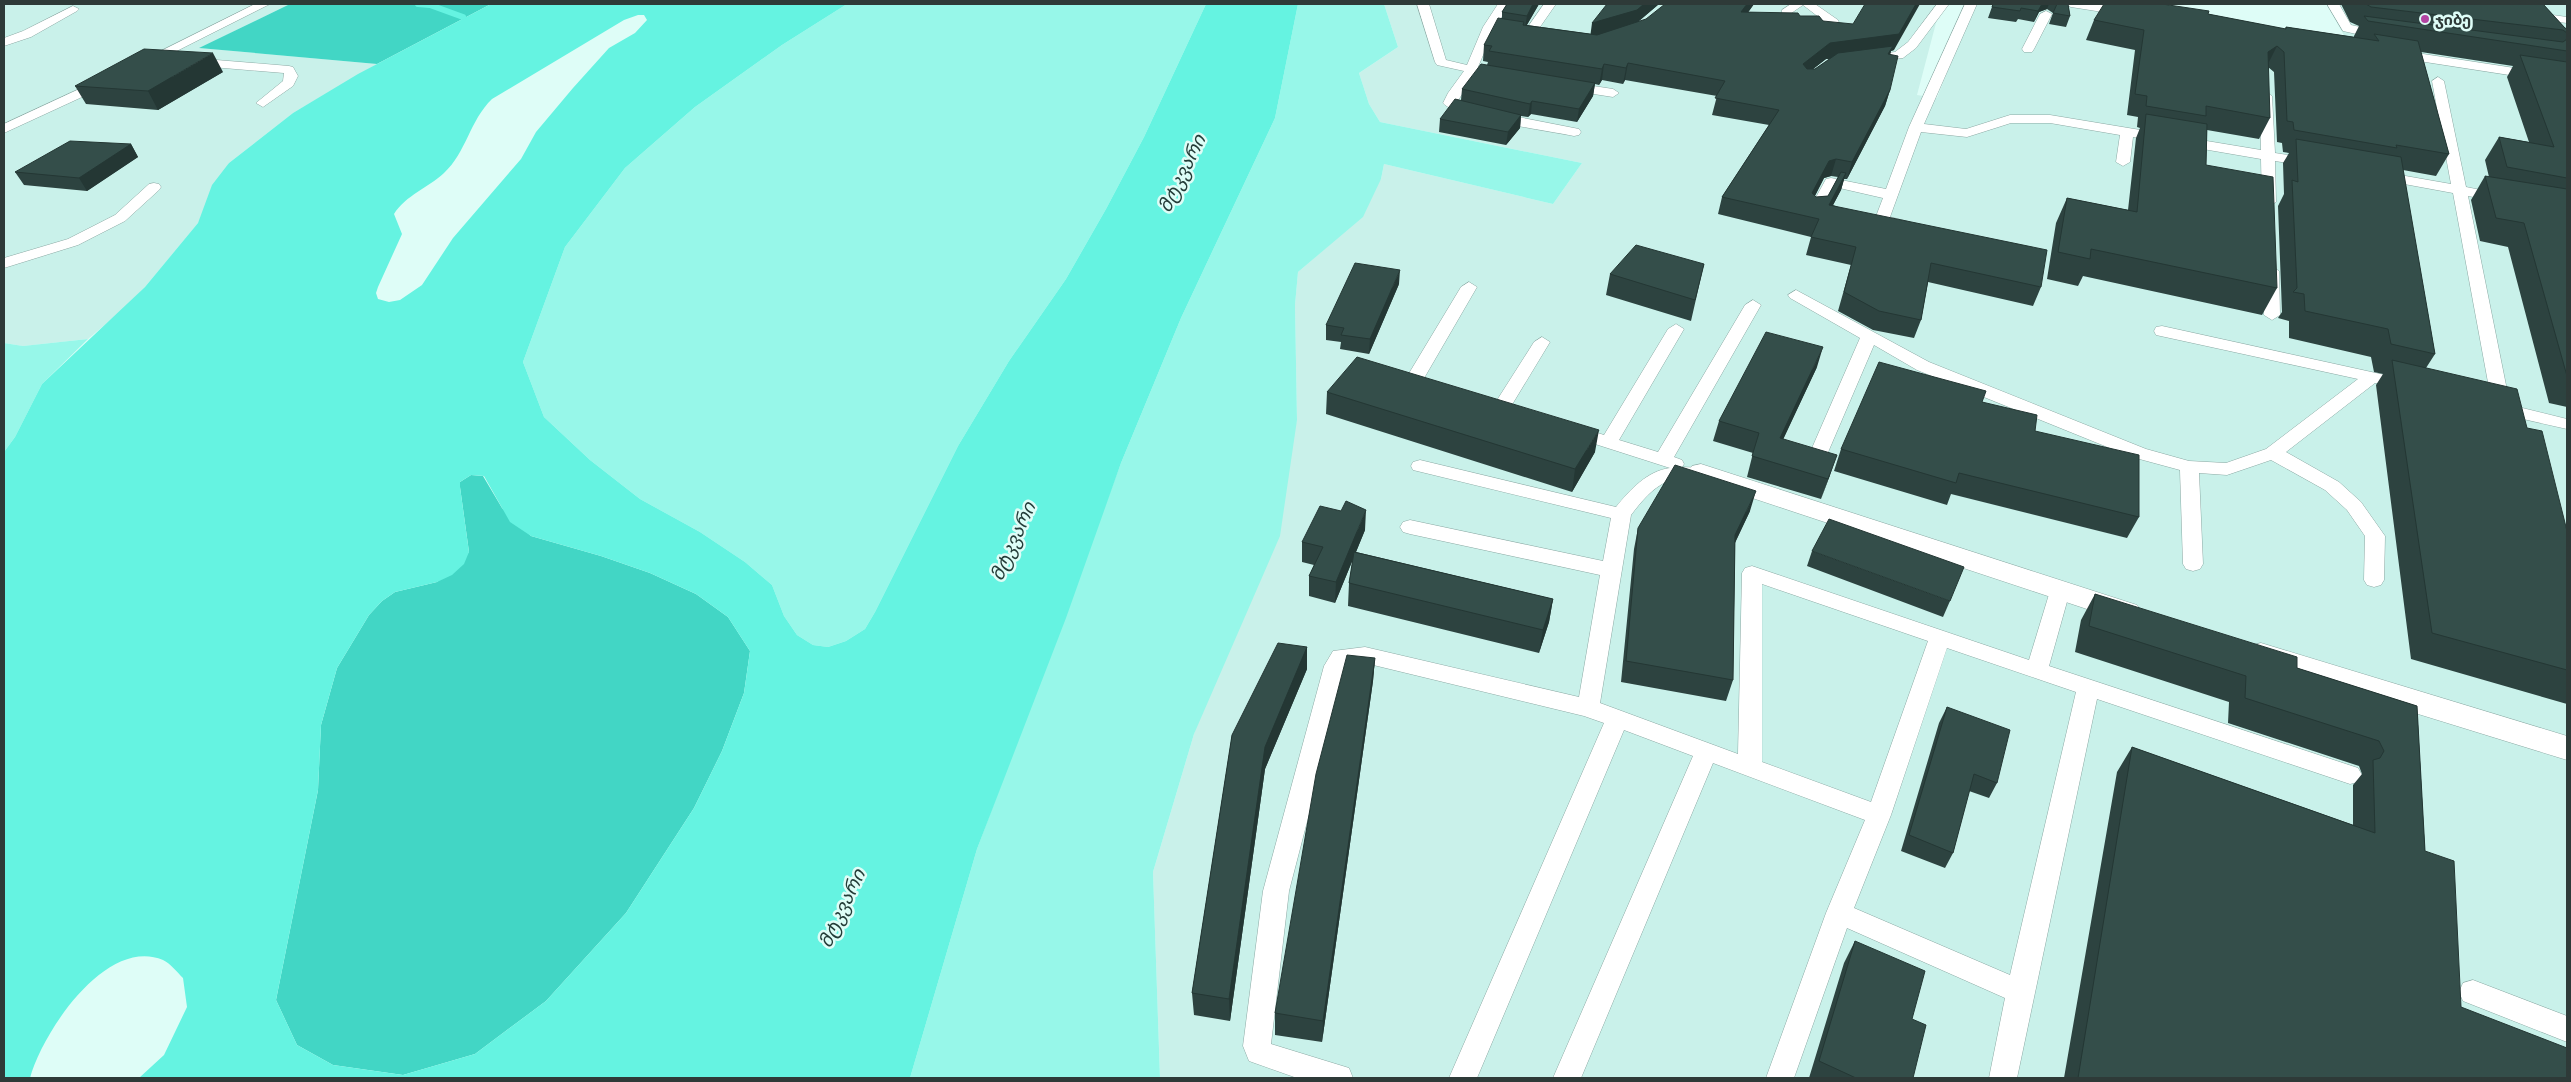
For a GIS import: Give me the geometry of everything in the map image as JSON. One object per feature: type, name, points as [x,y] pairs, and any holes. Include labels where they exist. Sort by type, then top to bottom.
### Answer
[{"type":"street","points":[[1701,472],[2060,592],[2149,619]]},
{"type":"street","points":[[2234,646],[2567,748]]},
{"type":"lane","points":[[130,69],[264,4]]},
{"type":"lane","points":[[1423,4],[1441,62],[1471,70],[1499,74]]},
{"type":"lane","points":[[1504,4],[1489,27],[1471,70],[1450,100],[1455,107],[1574,132]]},
{"type":"lane","points":[[1489,27],[1534,35],[1550,4]]},
{"type":"lane","points":[[1786,12],[1798,4]]},
{"type":"lane","points":[[1808,4],[1834,24],[1837,33]]},
{"type":"lane","points":[[1854,61],[1899,55],[1912,45],[1943,4]]},
{"type":"lane","points":[[1919,228],[1882,219],[1916,127],[1971,4]]},
{"type":"lane","points":[[2071,4],[2139,14]]},
{"type":"lane","points":[[2333,4],[2347,28],[2364,34],[2394,37]]},
{"type":"lane","points":[[4,42],[27,34],[73,9]]},
{"type":"lane","points":[[2028,49],[2046,14]]},
{"type":"lane","points":[[2518,15],[2567,20]]},
{"type":"lane","points":[[2382,51],[2567,80]]},
{"type":"lane","points":[[152,58],[288,70],[292,76],[288,83],[263,103]]},
{"type":"lane","points":[[4,129],[115,77]]},
{"type":"lane","points":[[2266,79],[2269,221]]},
{"type":"lane","points":[[2438,81],[2502,409]]},
{"type":"lane","points":[[1556,84],[1613,93]]},
{"type":"lane","points":[[1916,127],[1967,133],[1999,121],[2025,118],[2072,122],[2325,165]]},
{"type":"lane","points":[[2123,162],[2127,131]]},
{"type":"lane","points":[[2364,172],[2518,201]]},
{"type":"lane","points":[[1816,210],[1831,182],[1891,195]]},
{"type":"lane","points":[[4,263],[73,242],[120,218],[154,187]]},
{"type":"lane","points":[[2270,259],[2272,316]]},
{"type":"lane","points":[[1432,385],[1406,377],[1468,287]]},
{"type":"lane","points":[[1796,295],[1869,337],[1932,370],[2139,453],[2189,467],[2227,469],[2273,453],[2372,378]]},
{"type":"lane","points":[[1664,460],[1753,305]]},
{"type":"lane","points":[[1609,442],[1676,329]]},
{"type":"lane","points":[[2162,331],[2400,384]]},
{"type":"lane","points":[[1814,464],[1869,337]]},
{"type":"lane","points":[[1501,408],[1542,342]]},
{"type":"lane","points":[[1484,402],[1519,413]]},
{"type":"lane","points":[[2484,404],[2567,424]]},
{"type":"lane","points":[[1555,425],[1701,472]]},
{"type":"lane","points":[[2273,453],[2332,486],[2354,506],[2375,536],[2374,580]]},
{"type":"lane","points":[[1420,466],[1621,514]]},
{"type":"lane","points":[[2189,467],[2193,564]]},
{"type":"lane","points":[[1588,708],[1621,514],[1638,493],[1664,475],[1701,472]]},
{"type":"lane","points":[[1410,527],[1612,570]]},
{"type":"lane","points":[[1750,768],[1752,573],[2037,671],[2350,775]]},
{"type":"lane","points":[[2037,671],[2060,592]]},
{"type":"lane","points":[[1780,1078],[1839,914],[1879,815],[1940,638]]},
{"type":"lane","points":[[1339,1078],[1268,1056],[1259,1052],[1257,1046],[1276,891],[1335,666],[1341,657],[1365,655],[1588,708],[1879,815]]},
{"type":"lane","points":[[2004,1078],[2020,992],[2088,688]]},
{"type":"lane","points":[[1463,1078],[1617,719]]},
{"type":"lane","points":[[1567,1078],[1706,752]]},
{"type":"lane","points":[[1839,914],[2020,992]]},
{"type":"lane","points":[[2473,992],[2567,1029]]},
{"type":"shaded area","points":[[4,4],[290,4],[200,48],[377,64],[293,113],[229,163],[198,223],[145,287],[121,311],[88,339],[23,346],[4,343]]},
{"type":"shaded area","points":[[290,4],[491,4],[377,64],[199,48]]},
{"type":"shaded area","points":[[847,4],[1206,4],[1144,137],[1106,209],[1066,279],[1009,361],[958,446],[875,612],[865,629],[846,641],[828,647],[813,645],[797,635],[784,616],[772,585],[745,562],[700,532],[640,499],[590,460],[544,417],[523,362],[565,247],[625,168],[695,107],[782,45]]},
{"type":"shaded area","points":[[1298,4],[1384,4],[1398,47],[1359,73],[1369,104],[1380,122],[1582,163],[1553,204],[1384,164],[1381,179],[1363,217],[1298,272],[1295,305],[1297,420],[1280,536],[1194,734],[1153,872],[1160,1078],[910,1078],[977,849],[1121,463],[1181,318],[1275,118]]},
{"type":"shaded area","points":[[1384,4],[1941,4],[1917,95],[1937,98],[1974,4],[2094,4],[2347,41],[2327,4],[2567,4],[2567,1078],[1160,1078],[1153,872],[1194,734],[1297,420],[1295,305],[1298,272],[1327,247],[1381,179],[1384,164],[1553,204],[1582,163],[1380,122],[1369,104],[1359,73],[1398,47]]},
{"type":"shaded area","points":[[88,339],[42,384],[15,437],[4,452],[4,343],[23,346]]},
{"type":"shaded area","points":[[471,475],[483,476],[502,508],[531,536],[601,556],[650,573],[696,594],[728,617],[750,651],[744,693],[722,751],[694,808],[626,913],[546,1001],[475,1054],[403,1075],[333,1065],[297,1045],[276,1000],[318,790],[321,725],[337,668],[369,615],[382,601],[395,592],[437,582],[469,552],[460,482]]},
{"type":"water","name":"მტკვარი","points":[[491,4],[847,4],[782,45],[695,107],[625,168],[565,247],[523,362],[544,417],[590,460],[640,499],[700,532],[745,562],[772,585],[784,616],[797,635],[813,645],[828,647],[846,641],[865,629],[875,612],[958,446],[1009,361],[1066,279],[1106,209],[1144,137],[1206,4],[1298,4],[1275,118],[1181,318],[1121,463],[1066,618],[977,849],[910,1078],[139,1078],[164,1055],[187,1007],[183,978],[171,965],[163,960],[141,956],[120,962],[99,975],[80,993],[62,1015],[48,1037],[30,1078],[4,1078],[4,452],[15,437],[42,384],[145,287],[198,223],[212,185],[229,163],[293,113],[358,74]],"holes":[[[644,15],[647,20],[635,33],[609,48],[573,88],[536,132],[521,159],[453,238],[422,285],[400,300],[389,302],[378,299],[376,293],[378,287],[402,234],[394,214],[399,207],[438,178],[451,165],[458,156],[478,117],[492,99],[624,20]],[[471,475],[484,476],[510,522],[531,536],[601,556],[650,573],[696,594],[728,617],[750,651],[744,693],[722,751],[694,808],[626,913],[546,1001],[475,1054],[403,1075],[333,1065],[297,1045],[276,1000],[318,790],[321,725],[337,668],[369,615],[382,601],[395,592],[437,582],[452,575],[464,564],[469,552],[460,482]]]},
{"type":"building","points":[[1507,4],[1533,4],[1527,16],[1502,12]]},
{"type":"building","points":[[1607,4],[1644,4],[1637,10],[1592,23]]},
{"type":"building","points":[[1665,4],[1747,4],[1741,12],[1798,13],[1800,16],[1819,16],[1823,21],[1853,24],[1865,4],[1916,4],[1899,34],[1830,43],[1803,64],[1807,69],[1815,69],[1838,53],[1893,46],[1888,54],[1898,56],[1890,90],[1852,162],[1836,159],[1829,161],[1812,193],[1816,197],[1828,196],[1841,172],[1846,173],[1829,205],[2047,250],[2041,287],[1931,263],[1921,320],[1879,311],[1844,292],[1856,247],[1811,237],[1819,219],[1722,197],[1779,110],[1715,98],[1725,81],[1628,63],[1626,68],[1604,64],[1602,69],[1489,51],[1492,46],[1484,45],[1498,18],[1524,22],[1523,25],[1597,35],[1646,19]]},
{"type":"building","points":[[1993,4],[2042,4],[2038,11],[2021,8],[2020,11],[1992,7]]},
{"type":"building","points":[[2057,4],[2068,4],[2070,16],[2053,13]]},
{"type":"building","points":[[2104,4],[2162,4],[2209,11],[2208,14],[2286,29],[2286,27],[2379,41],[2374,34],[2418,41],[2449,154],[2396,145],[2397,148],[2294,130],[2293,122],[2287,121],[2284,52],[2277,46],[2268,52],[2270,118],[2206,106],[2206,116],[2146,106],[2147,96],[2135,94],[2144,30],[2094,20]]},
{"type":"building","points":[[2366,4],[2543,4],[2567,29],[2567,33],[2563,30],[2371,7]]},
{"type":"building","points":[[2364,16],[2563,42],[2567,39],[2567,51],[2368,21]]},
{"type":"building","points":[[144,49],[213,53],[148,91],[75,86]]},
{"type":"building","points":[[2520,55],[2567,62],[2567,178],[2507,167],[2499,137],[2554,147]]},
{"type":"building","points":[[1481,64],[1595,83],[1579,109],[1532,101],[1530,104],[1462,89]]},
{"type":"building","points":[[1455,99],[1521,115],[1508,132],[1440,119]]},
{"type":"building","points":[[2146,114],[2207,124],[2206,165],[2273,177],[2277,288],[2091,249],[2090,259],[2058,252],[2067,198],[2137,212]]},
{"type":"building","points":[[2296,139],[2401,157],[2435,354],[2391,344],[2388,329],[2305,311],[2304,294],[2293,292],[2297,288],[2292,180],[2298,182]]},
{"type":"building","points":[[70,141],[131,144],[79,178],[15,172]]},
{"type":"building","points":[[2485,176],[2567,189],[2567,376],[2524,223],[2496,218]]},
{"type":"building","points":[[1636,245],[1704,264],[1695,300],[1610,274]]},
{"type":"building","points":[[1355,263],[1400,270],[1370,339],[1341,335],[1344,328],[1326,325]]},
{"type":"building","points":[[1766,332],[1823,347],[1780,438],[1837,455],[1828,479],[1752,456],[1759,433],[1719,421]]},
{"type":"building","points":[[1357,357],[1599,430],[1575,469],[1327,392]]},
{"type":"building","points":[[2392,360],[2517,389],[2527,428],[2542,431],[2567,531],[2567,670],[2432,633]]},
{"type":"building","points":[[1879,362],[1986,391],[1982,402],[2037,415],[2035,431],[2139,455],[2139,517],[1959,473],[1956,483],[1841,449]]},
{"type":"building","points":[[1675,465],[1756,491],[1735,535],[1733,680],[1626,661],[1638,528]]},
{"type":"building","points":[[1346,501],[1366,510],[1336,582],[1309,576],[1323,547],[1302,542],[1320,506],[1341,511]]},
{"type":"building","points":[[1829,519],[1964,567],[1950,601],[1812,551]]},
{"type":"building","points":[[1354,552],[1553,599],[1543,630],[1349,583]]},
{"type":"building","points":[[2095,594],[2297,657],[2297,668],[2417,706],[2425,851],[2454,861],[2461,1007],[2567,1048],[2567,1078],[2078,1078],[2132,747],[2375,833],[2373,760],[2380,758],[2384,751],[2379,741],[2245,698],[2246,676],[2089,626]]},
{"type":"building","points":[[1278,643],[1307,647],[1265,747],[1229,999],[1192,993],[1232,735]]},
{"type":"building","points":[[1347,655],[1375,658],[1323,1021],[1275,1013],[1316,774]]},
{"type":"building","points":[[1947,707],[2010,730],[1997,783],[1974,774],[1953,853],[1909,835]]},
{"type":"building","points":[[1855,941],[1925,971],[1912,1019],[1926,1025],[1913,1078],[1856,1078],[1819,1061]]},
{"type":"waterway","points":[[418,4],[430,5],[463,17]]},
{"type":"place","name":"ჯიბე","points":[[2425,19]]}]
